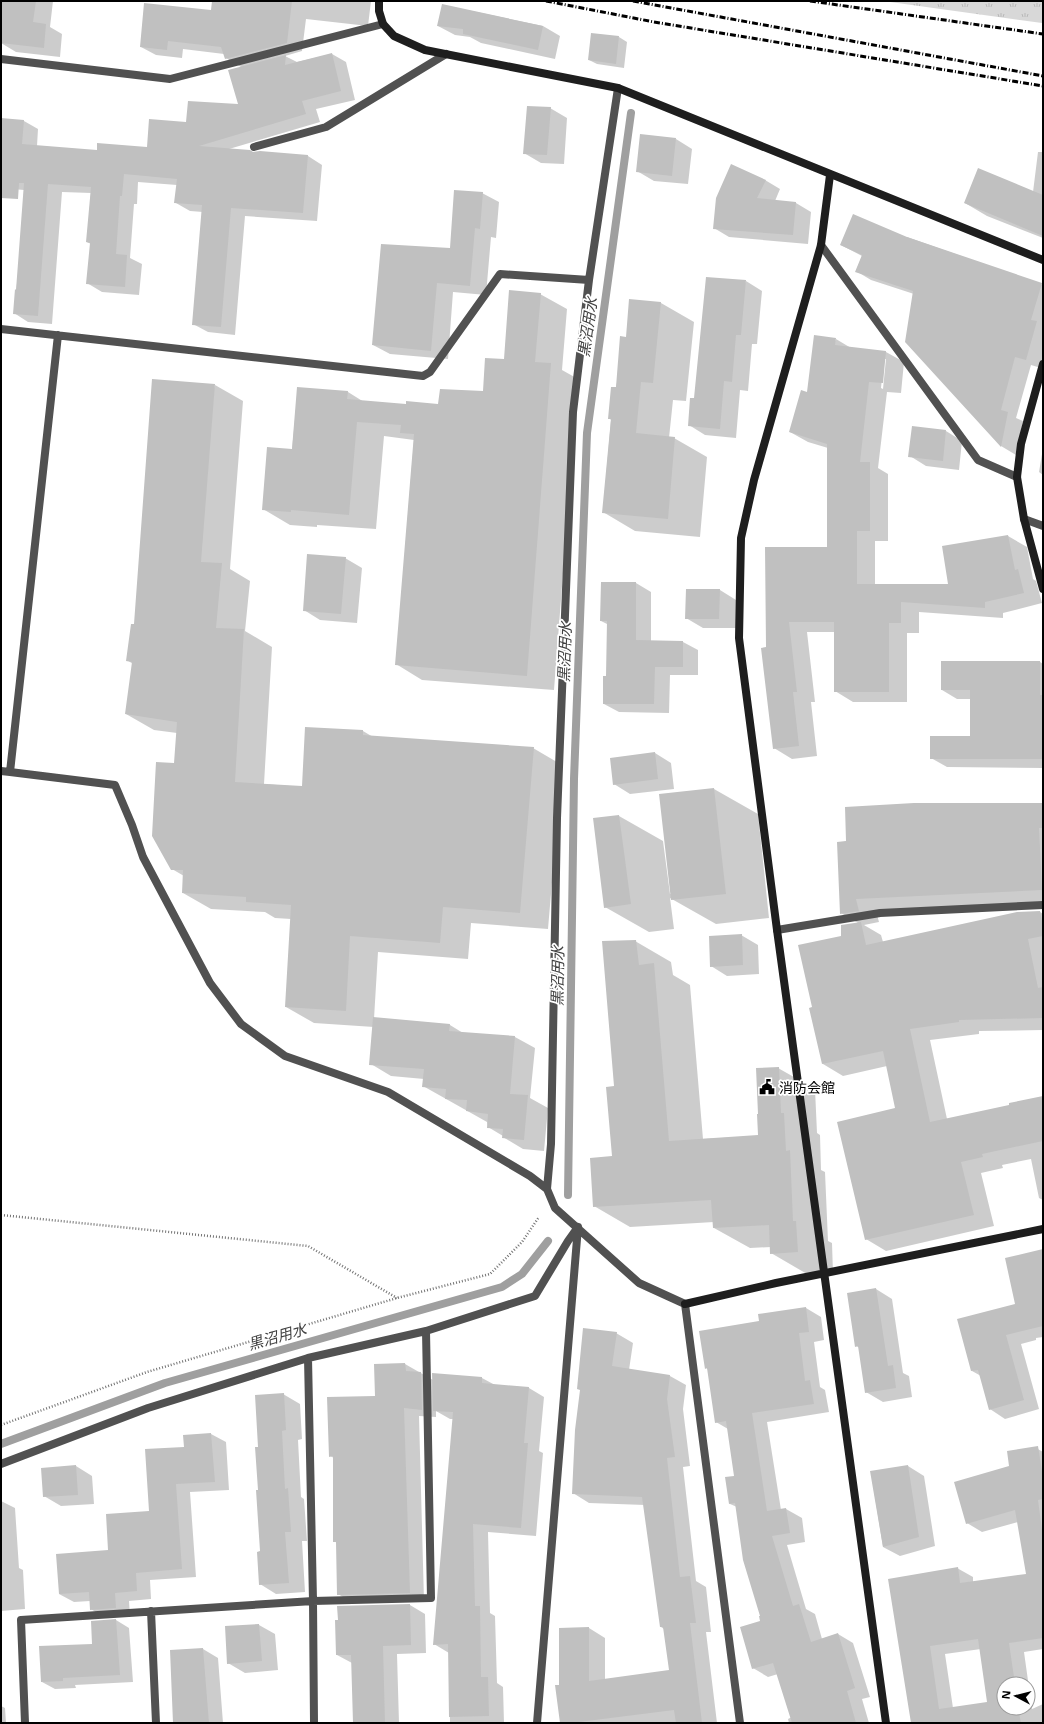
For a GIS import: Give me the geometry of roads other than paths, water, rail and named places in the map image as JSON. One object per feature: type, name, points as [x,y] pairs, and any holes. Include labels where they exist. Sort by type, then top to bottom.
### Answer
[{"type":"street","points":[[379,1],[379,11],[384,24],[394,36],[425,50],[618,88],[1043,260]]},
{"type":"street","points":[[1,59],[170,79],[384,24]]},
{"type":"street","points":[[254,147],[326,127],[446,54]]},
{"type":"street","points":[[618,88],[590,280],[573,412],[557,818],[552,1144],[547,1189],[555,1208],[639,1283],[685,1304],[776,1283],[1043,1229]]},
{"type":"street","points":[[830,175],[821,245],[754,480],[741,538],[739,638],[777,930],[886,1723]]},
{"type":"street","points":[[821,245],[978,460],[1017,477]]},
{"type":"street","points":[[1,329],[423,376],[430,372],[500,274],[590,280]]},
{"type":"street","points":[[10,772],[58,335]]},
{"type":"street","points":[[1043,364],[1021,444],[1017,477],[1024,520],[1043,588]]},
{"type":"street","points":[[1024,520],[1043,526]]},
{"type":"street","points":[[1,771],[115,785],[132,825],[143,857],[210,983],[241,1024],[285,1056],[388,1092],[530,1176],[547,1189]]},
{"type":"street","points":[[777,930],[880,913],[1043,905]]},
{"type":"street","points":[[1,1464],[148,1408],[308,1358],[426,1331],[535,1296],[578,1227]]},
{"type":"street","points":[[537,1723],[578,1227]]},
{"type":"street","points":[[685,1304],[740,1723]]},
{"type":"street","points":[[25,1723],[21,1620],[313,1601],[431,1598],[426,1331]]},
{"type":"street","points":[[308,1358],[314,1723]]},
{"type":"street","points":[[151,1611],[156,1723]]},
{"type":"waterway","name":"黒沼用水","points":[[568,1195],[574,779],[587,433],[631,113]]},
{"type":"waterway","name":"黒沼用水","points":[[1,1444],[165,1383],[502,1287],[522,1274],[548,1241]]},
{"type":"railway","points":[[546,1],[654,22],[1043,86]]},
{"type":"railway","points":[[633,1],[1043,76]]},
{"type":"railway","points":[[810,1],[1043,34]]},
{"type":"place","name":"消防会館","points":[[767,1087]]}]
